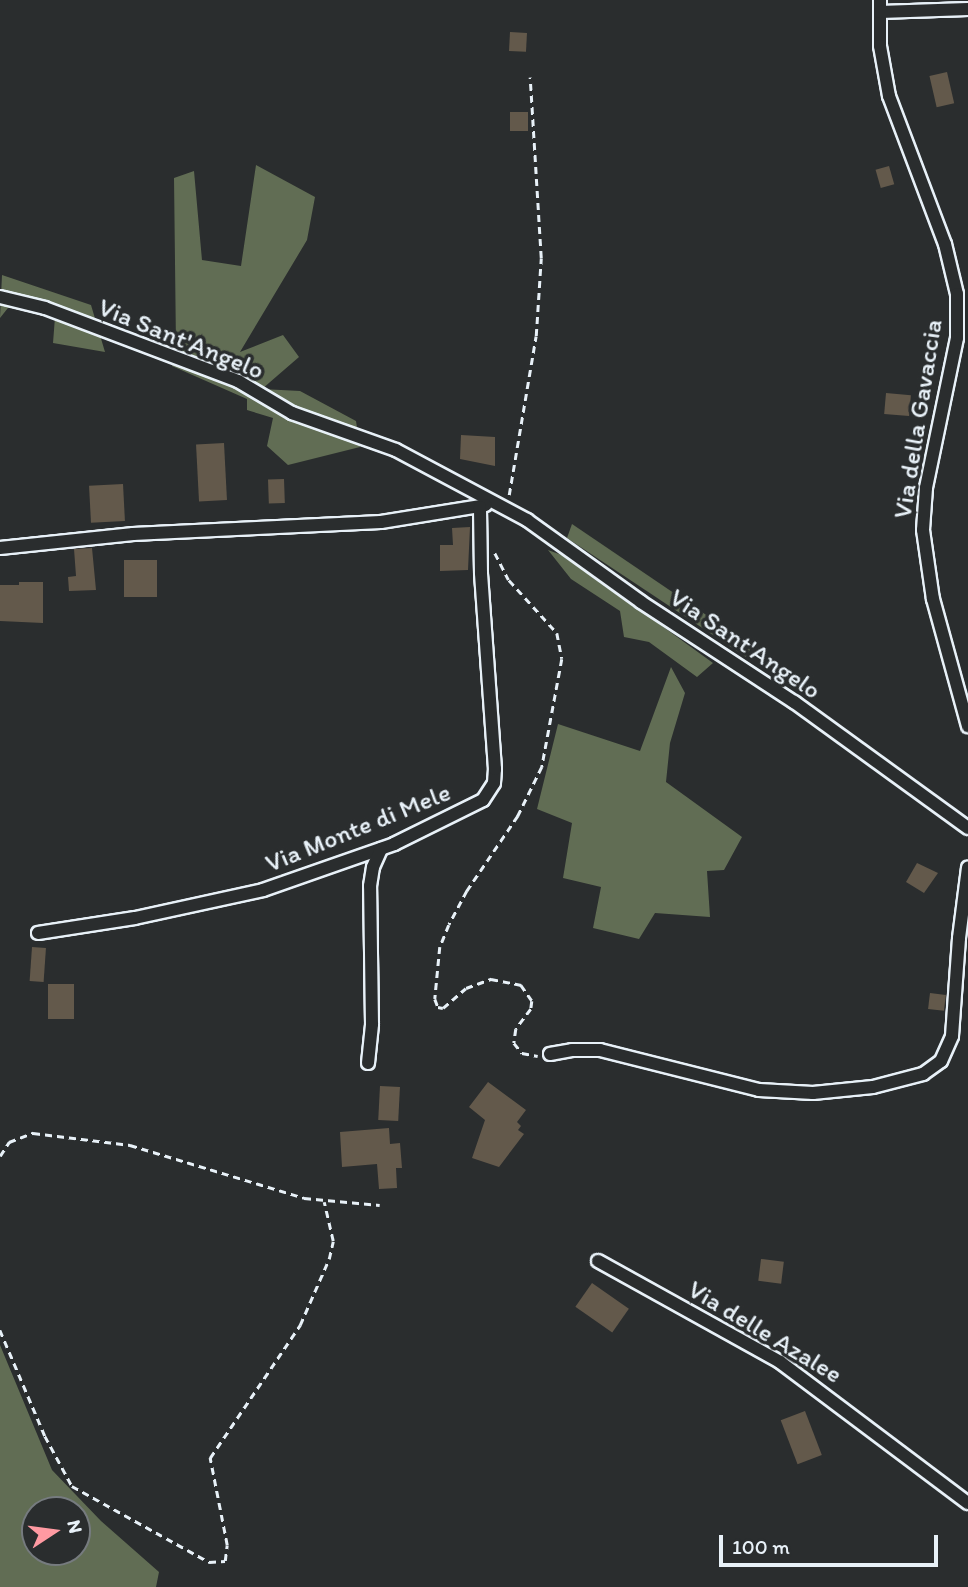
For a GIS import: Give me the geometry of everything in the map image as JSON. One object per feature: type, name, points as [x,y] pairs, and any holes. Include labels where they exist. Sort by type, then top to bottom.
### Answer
[{"type":"street","points":[[880,6],[968,9]]},
{"type":"street","name":"Via della Gavaccia","points":[[880,6],[880,46],[889,96],[945,244],[958,299],[954,356],[926,488],[923,530],[933,599],[968,726]]},
{"type":"street","name":"Via Sant'Angelo","points":[[0,297],[46,308],[238,381],[292,413],[396,450],[487,505],[527,520],[641,602],[794,702],[968,828]]},
{"type":"street","points":[[0,548],[133,534],[381,522],[487,505]]},
{"type":"street","name":"Via Monte di Mele","points":[[38,933],[135,918],[229,899],[381,849],[473,806],[486,796],[494,783],[481,573],[487,505]]},
{"type":"street","points":[[368,1063],[372,1011],[370,886],[373,867],[381,849]]},
{"type":"street","points":[[550,1054],[572,1050],[600,1050],[733,1085],[813,1093],[873,1087],[923,1074],[941,1061],[951,1037],[968,868]]},
{"type":"street","name":"Via delle Azalee","points":[[598,1261],[780,1362],[968,1503]]},
{"type":"path","points":[[506,510],[536,337],[541,258],[530,77]]},
{"type":"path","points":[[492,547],[509,580],[557,633],[562,659],[542,767],[518,816],[467,891],[449,925],[440,947],[435,999],[438,1007],[443,1008],[466,988],[491,979],[521,985],[532,1001],[531,1009],[516,1029],[514,1043],[517,1049],[528,1056],[550,1054]]},
{"type":"path","points":[[0,1156],[9,1142],[33,1133],[130,1145],[324,1202],[380,1205]]},
{"type":"path","points":[[0,1330],[45,1436],[72,1486],[209,1562],[225,1561],[227,1545],[210,1458],[300,1325],[329,1259],[332,1241],[324,1202]]},
{"type":"green space","points":[[256,165],[315,197],[307,240],[240,352],[283,335],[299,357],[262,389],[300,391],[356,421],[360,447],[288,465],[267,446],[273,418],[247,410],[247,399],[172,366],[176,347],[174,178],[194,171],[202,260],[241,266]]},
{"type":"green space","points":[[2,275],[91,305],[105,352],[53,343],[56,304],[19,294],[0,318]]},
{"type":"green space","points":[[572,524],[752,646],[746,657],[567,538]]},
{"type":"green space","points":[[548,550],[567,557],[713,663],[697,677],[649,642],[624,637],[620,611],[571,579]]},
{"type":"green space","points":[[671,667],[685,693],[670,743],[666,782],[742,837],[724,870],[707,871],[710,917],[655,913],[639,939],[593,928],[601,887],[563,878],[572,823],[537,809],[558,724],[640,751]]},
{"type":"green space","points":[[0,1345],[52,1470],[77,1496],[21,1496],[21,1566],[91,1566],[91,1511],[159,1572],[156,1587],[0,1587]]},
{"type":"building","points":[[510,32],[527,33],[526,52],[509,51]]},
{"type":"building","points":[[947,72],[954,103],[937,107],[929,76]]},
{"type":"building","points":[[510,112],[528,112],[528,131],[510,131]]},
{"type":"building","points":[[889,166],[894,184],[881,188],[876,170]]},
{"type":"building","points":[[886,393],[911,395],[909,416],[884,414]]},
{"type":"building","points":[[461,435],[495,437],[495,466],[460,459]]},
{"type":"building","points":[[224,443],[227,500],[199,501],[196,444]]},
{"type":"building","points":[[284,479],[285,503],[269,504],[268,480]]},
{"type":"building","points":[[123,484],[125,521],[91,523],[89,486]]},
{"type":"building","points":[[470,527],[468,570],[440,571],[440,545],[453,545],[452,528]]},
{"type":"building","points":[[92,548],[96,590],[69,591],[68,577],[76,576],[74,549]]},
{"type":"building","points":[[124,560],[157,560],[157,597],[124,597]]},
{"type":"building","points":[[19,582],[43,582],[43,623],[0,621],[0,585],[19,585]]},
{"type":"building","points":[[917,863],[938,873],[924,893],[906,882]]},
{"type":"building","points":[[32,947],[46,948],[44,982],[30,981]]},
{"type":"building","points":[[48,984],[74,984],[74,1019],[48,1019]]},
{"type":"building","points":[[930,993],[946,995],[944,1011],[928,1009]]},
{"type":"building","points":[[488,1082],[526,1110],[517,1122],[521,1126],[518,1130],[524,1134],[499,1167],[472,1158],[485,1120],[469,1107]]},
{"type":"building","points":[[380,1086],[400,1087],[398,1121],[378,1120]]},
{"type":"building","points":[[389,1128],[390,1144],[400,1143],[402,1168],[396,1168],[397,1188],[379,1189],[377,1164],[342,1167],[340,1132]]},
{"type":"building","points":[[761,1259],[784,1262],[781,1284],[758,1281]]},
{"type":"building","points":[[592,1283],[629,1309],[612,1333],[575,1307]]},
{"type":"building","points":[[805,1411],[822,1455],[798,1464],[781,1420]]}]
